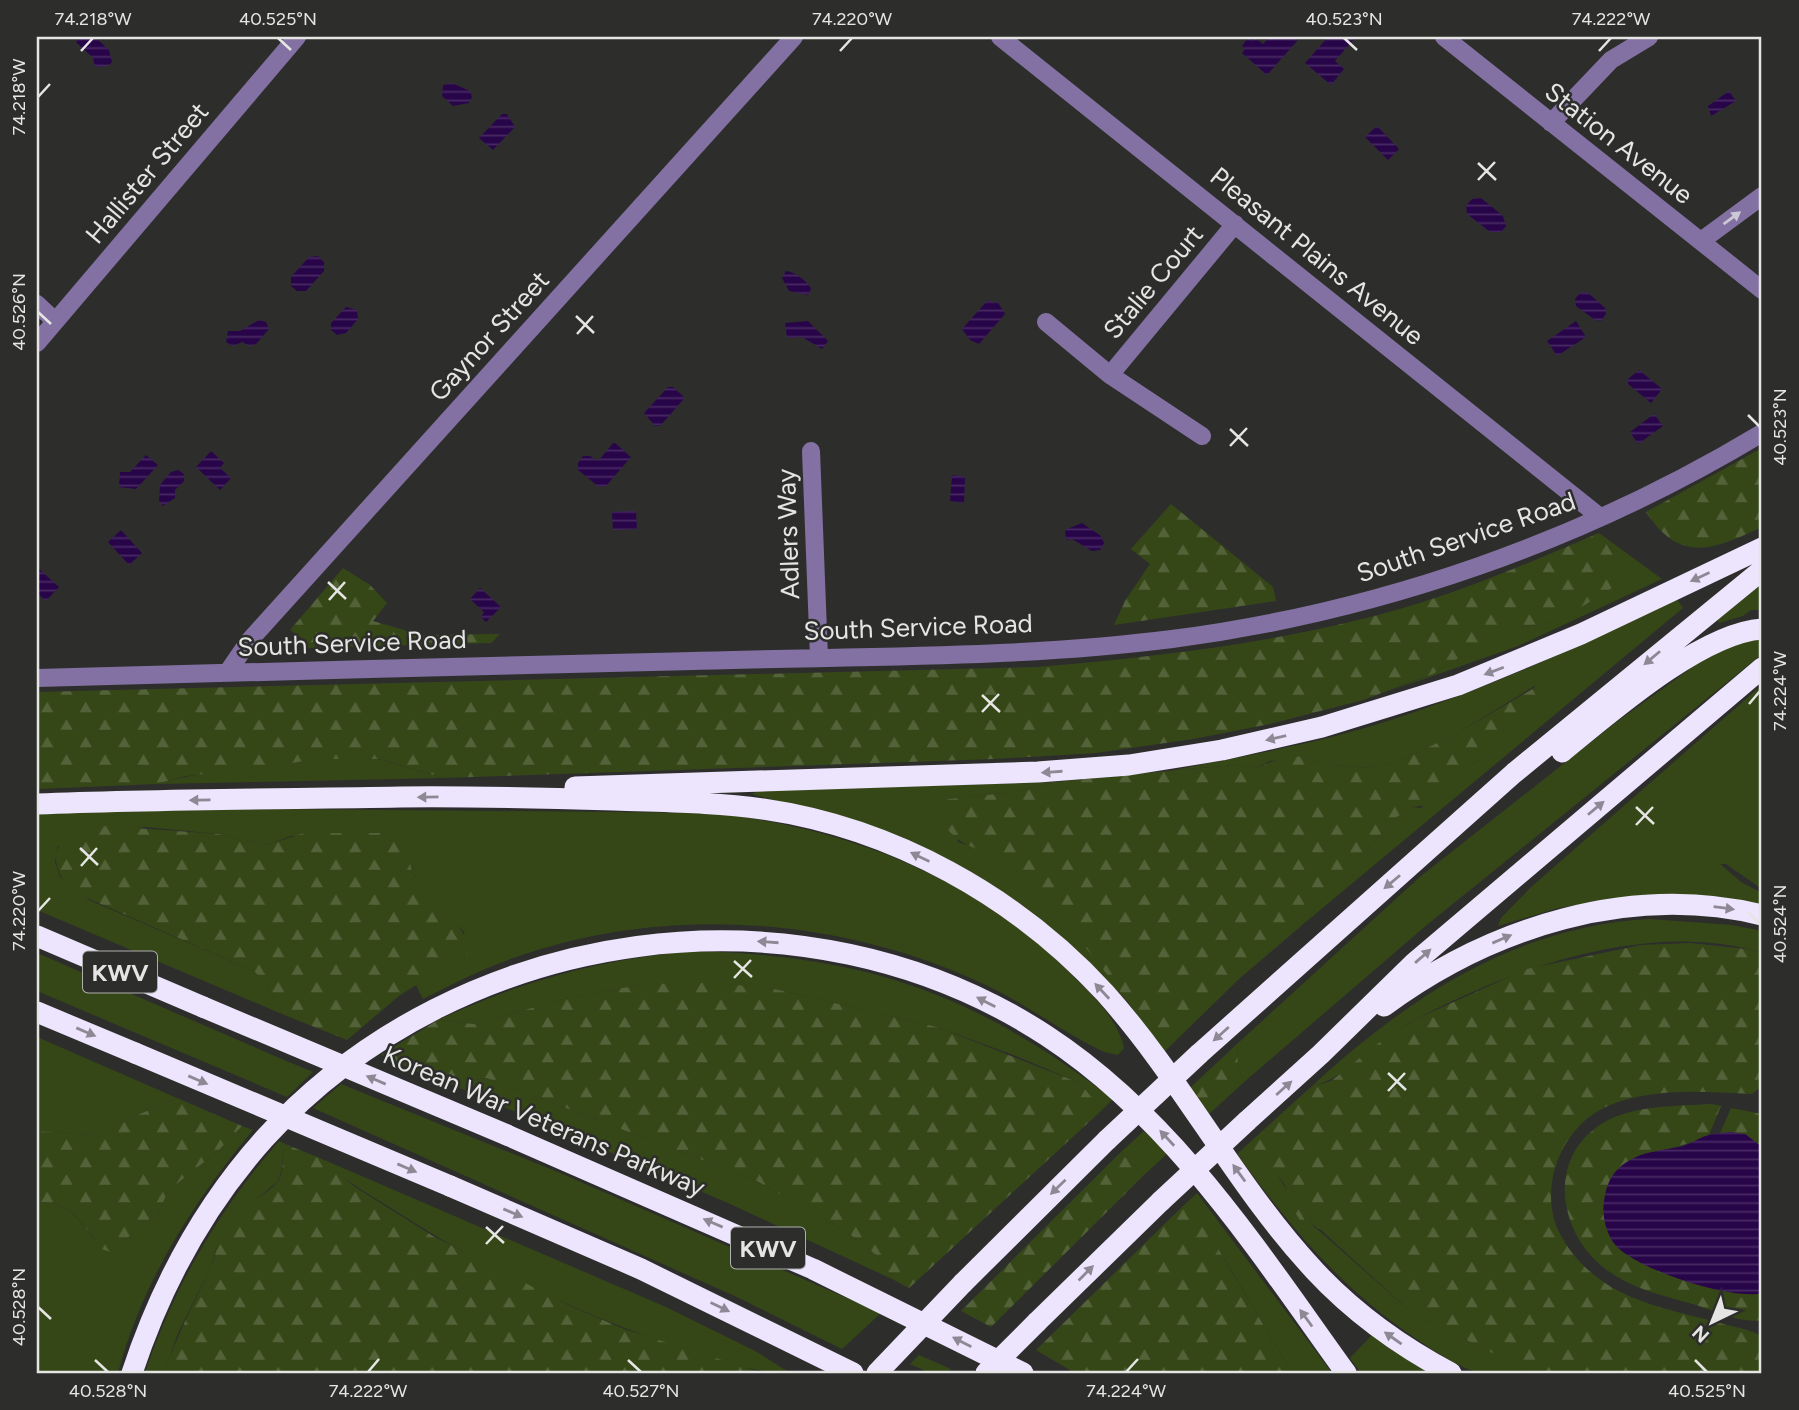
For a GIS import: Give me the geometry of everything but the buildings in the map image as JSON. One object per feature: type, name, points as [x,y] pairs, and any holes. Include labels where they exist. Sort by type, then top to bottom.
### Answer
[{"type":"highway","points":[[496,796],[581,786],[1028,773],[1129,765],[1222,750],[1322,727],[1458,685],[1581,634],[1762,548]]},
{"type":"highway","points":[[877,1373],[1107,1140],[1199,1054],[1445,838],[1514,773],[1762,570]]},
{"type":"highway","points":[[1445,838],[1523,783],[1670,671],[1724,638],[1762,629]]},
{"type":"highway","points":[[986,1373],[1161,1201],[1321,1054],[1414,964],[1762,668]]},
{"type":"highway","points":[[37,804],[496,796],[700,803],[767,810],[874,838],[965,881],[1049,939],[1105,994],[1139,1035],[1281,1231],[1328,1284],[1380,1329],[1451,1373]]},
{"type":"highway","points":[[1321,1054],[1418,982],[1482,948],[1533,927],[1580,914],[1656,905],[1704,906],[1762,915]]},
{"type":"highway","name":"Korean War Veterans Parkway","points":[[37,936],[507,1135],[813,1269],[1023,1373]]},
{"type":"highway","points":[[132,1373],[169,1283],[209,1211],[262,1141],[342,1068],[374,1045],[434,1010],[532,968],[636,945],[712,941],[789,944],[888,964],[983,999],[1071,1052],[1123,1094],[1174,1145],[1227,1209],[1346,1373]]},
{"type":"highway","name":"KWV","points":[[37,1012],[641,1269],[853,1373]]},
{"type":"highway","points":[[781,1336],[840,1373]]},
{"type":"street","name":"Hallister Street","points":[[37,343],[297,37]]},
{"type":"street","name":"Gaynor Street","points":[[227,673],[249,641],[794,37]]},
{"type":"street","name":"Pleasant Plains Avenue","points":[[1000,37],[1600,517]]},
{"type":"street","name":"Station Avenue","points":[[1444,37],[1762,290]]},
{"type":"street","points":[[1551,123],[1611,60],[1649,37]]},
{"type":"street","points":[[1701,241],[1762,196]]},
{"type":"street","name":"Stalie Court","points":[[1110,375],[1235,224]]},
{"type":"street","points":[[37,304],[55,321]]},
{"type":"street","name":"Stalie Court","points":[[1046,322],[1110,375],[1202,436]]},
{"type":"street","name":"South Service Road","points":[[37,678],[819,657],[1119,645],[1271,623],[1434,581],[1600,517],[1677,480],[1762,433]]},
{"type":"street","name":"Adlers Way","points":[[811,451],[819,657]]},
{"type":"green space","points":[[1762,448],[1762,527],[1729,541],[1699,548],[1672,540],[1646,512]]},
{"type":"green space","points":[[1171,504],[1273,587],[1276,601],[1114,625],[1125,601],[1150,564],[1131,549]]},
{"type":"green space","points":[[1599,533],[1662,579],[1518,646],[1393,690],[1433,674],[1481,643],[1515,629],[1551,622],[1612,551]]},
{"type":"green space","points":[[1599,533],[1612,551],[1620,570],[1612,588],[1583,606],[1551,622],[1515,629],[1482,643],[1433,674],[1363,700],[1270,724],[1193,739],[1096,753],[994,759],[444,778],[379,759],[313,759],[273,767],[186,776],[156,784],[37,789],[37,692],[1037,667],[1085,663],[1230,645],[1373,616],[1465,588]]},
{"type":"green space","points":[[343,568],[370,585],[387,603],[373,621],[421,635],[500,634],[491,643],[306,648],[307,641],[290,630]]},
{"type":"green space","points":[[1762,581],[1762,610],[1751,610],[1743,616],[1719,623],[1716,618]]},
{"type":"green space","points":[[1676,598],[1683,608],[1301,926],[1394,819],[1412,807],[1421,808],[1450,777],[1479,760],[1536,685],[1456,734],[1395,763],[1366,768],[1323,764],[1306,757],[1270,761],[1255,768],[1237,765],[1173,770],[1320,740],[1406,715],[1543,661]]},
{"type":"green space","points":[[1762,638],[1762,654],[1428,924],[1244,1082],[1238,1067],[1237,1044],[1421,876],[1614,724],[1712,653],[1726,645]]},
{"type":"green space","points":[[1546,681],[1551,683],[1552,689],[1520,727],[1445,783],[1429,805],[1412,807],[1394,819],[1301,926],[1240,978],[1164,1052],[1112,981],[1036,891],[1004,862],[959,840],[943,822],[938,807],[948,799],[1014,792],[1055,782],[1237,765],[1255,768],[1287,756],[1306,757],[1323,764],[1366,768],[1395,763],[1456,734]]},
{"type":"green space","points":[[1762,685],[1762,889],[1726,864],[1720,864],[1741,882],[1762,893],[1762,906],[1623,898],[1558,908],[1498,926],[1501,918],[1530,888]]},
{"type":"green space","points":[[313,759],[378,759],[444,778],[156,784],[195,775]]},
{"type":"green space","points":[[1055,782],[1014,792],[949,799],[958,842],[994,854],[1027,881],[1065,922],[1128,1002],[1055,931],[932,852],[894,834],[752,794],[757,791]]},
{"type":"green space","points":[[278,809],[711,813],[810,830],[906,862],[951,884],[994,910],[1034,940],[1088,991],[1104,1008],[1116,1027],[1124,1048],[1118,1055],[1104,1052],[992,988],[921,959],[865,942],[808,931],[749,925],[632,929],[575,940],[494,965],[423,999],[416,985],[466,954],[464,932],[420,884],[411,869],[399,833],[291,836],[267,845],[219,834],[145,827],[58,847],[55,862],[60,877],[89,900],[254,971],[267,985],[282,1014],[37,910],[37,811]]},
{"type":"green space","points":[[106,826],[219,834],[267,845],[304,833],[399,833],[409,847],[413,873],[457,924],[467,944],[467,954],[400,995],[347,1040],[282,1014],[267,985],[254,971],[71,891],[61,877],[57,865],[56,854],[60,846],[78,833]]},
{"type":"green space","points":[[1649,919],[1732,925],[1762,931],[1762,953],[1720,944],[1676,942],[1631,945],[1541,966],[1456,999],[1418,1018],[1340,1074],[1311,1087],[1385,1025],[1466,973],[1509,952],[1553,936],[1600,925]]},
{"type":"green space","points":[[1690,943],[1762,953],[1762,1086],[1752,1094],[1680,1092],[1645,1095],[1610,1105],[1595,1113],[1581,1124],[1561,1152],[1555,1168],[1551,1202],[1561,1236],[1591,1273],[1643,1302],[1762,1337],[1762,1373],[1532,1373],[1411,1312],[1321,1230],[1307,1221],[1300,1220],[1288,1202],[1284,1184],[1278,1177],[1263,1166],[1237,1154],[1311,1087],[1331,1081],[1385,1038],[1418,1018],[1527,969],[1641,945]]},
{"type":"green space","points":[[694,951],[757,954],[814,961],[867,972],[917,988],[965,1007],[1014,1032],[1113,1099],[1102,1110],[1080,1083],[937,1027],[766,987],[644,984],[564,999],[474,1024],[438,1020],[500,994],[563,974],[627,960]]},
{"type":"green space","points":[[37,953],[313,1072],[287,1097],[37,991]]},
{"type":"green space","points":[[702,983],[766,987],[937,1027],[1080,1083],[1102,1110],[909,1288],[894,1280],[876,1255],[847,1232],[755,1180],[487,1078],[463,1084],[440,1081],[381,1055],[438,1020],[474,1024],[564,999],[644,984]]},
{"type":"green space","points":[[37,1037],[177,1098],[91,1135],[37,1131]]},
{"type":"green space","points":[[1237,1044],[1238,1067],[1244,1082],[1208,1115],[1190,1088]]},
{"type":"green space","points":[[487,1078],[755,1180],[847,1232],[876,1255],[894,1280],[728,1203],[448,1083]]},
{"type":"green space","points":[[341,1084],[560,1173],[881,1313],[842,1349],[739,1298],[313,1108]]},
{"type":"green space","points":[[177,1098],[242,1126],[219,1150],[168,1191],[158,1214],[140,1225],[122,1244],[110,1252],[102,1249],[67,1209],[48,1203],[37,1203],[37,1131],[91,1135]]},
{"type":"green space","points":[[1670,1106],[1721,1106],[1709,1135],[1642,1156],[1621,1166],[1662,1272],[1729,1292],[1762,1293],[1762,1320],[1729,1316],[1645,1290],[1625,1281],[1597,1262],[1582,1244],[1571,1223],[1566,1201],[1566,1179],[1571,1158],[1584,1139],[1603,1123],[1628,1113]]},
{"type":"green space","points":[[1731,1108],[1762,1114],[1762,1147],[1745,1134],[1720,1134]]},
{"type":"green space","points":[[242,1126],[253,1130],[210,1186],[172,1244],[141,1307],[118,1373],[37,1373],[37,1203],[64,1207],[77,1218],[95,1241],[122,1244],[140,1225],[158,1214],[168,1191],[219,1150]]},
{"type":"green space","points":[[1144,1131],[1168,1153],[1144,1175],[1121,1152]]},
{"type":"green space","points":[[279,1141],[285,1144],[278,1181],[221,1230],[212,1265],[178,1333],[164,1373],[145,1373],[170,1310],[200,1250],[237,1194]]},
{"type":"green space","points":[[285,1144],[322,1159],[355,1187],[433,1236],[568,1305],[624,1329],[763,1373],[164,1373],[212,1265],[222,1229],[227,1221],[279,1180]]},
{"type":"green space","points":[[1121,1152],[1144,1175],[991,1327],[961,1311]]},
{"type":"green space","points":[[1237,1154],[1275,1172],[1307,1220],[1411,1312],[1532,1373],[1479,1373],[1455,1363],[1390,1320],[1319,1256]]},
{"type":"green space","points":[[322,1159],[666,1307],[757,1352],[790,1373],[751,1369],[648,1337],[534,1289],[426,1230],[355,1186]]},
{"type":"green space","points":[[1197,1193],[1332,1373],[1292,1373],[1224,1258],[1182,1207]]},
{"type":"green space","points":[[1182,1207],[1201,1220],[1292,1373],[1075,1373],[1036,1350]]},
{"type":"green space","points":[[1372,1335],[1431,1373],[1361,1373],[1350,1358]]},
{"type":"green space","points":[[919,1355],[951,1369],[947,1373],[930,1373],[910,1364]]},
{"type":"shaded area","points":[[81,37],[95,37],[109,50],[112,62],[108,66],[95,67],[93,58],[76,42]]},
{"type":"shaded area","points":[[1270,37],[1294,37],[1298,40],[1267,75],[1242,53],[1245,49],[1242,46],[1248,38],[1252,41],[1255,38],[1263,44]]},
{"type":"shaded area","points":[[1328,37],[1354,39],[1335,61],[1344,69],[1331,85],[1305,63]]},
{"type":"shaded area","points":[[452,83],[470,91],[472,97],[469,103],[453,106],[442,96],[443,85]]},
{"type":"shaded area","points":[[1729,91],[1736,101],[1711,116],[1708,106]]},
{"type":"shaded area","points":[[502,114],[507,114],[515,127],[493,150],[479,138]]},
{"type":"shaded area","points":[[1377,126],[1399,149],[1388,160],[1365,137]]},
{"type":"shaded area","points":[[1481,198],[1503,216],[1506,226],[1501,232],[1490,232],[1467,214],[1466,206],[1472,199]]},
{"type":"shaded area","points":[[318,256],[324,262],[324,271],[306,291],[297,291],[291,286],[291,277],[309,257]]},
{"type":"shaded area","points":[[786,271],[807,283],[811,289],[808,295],[789,291],[782,278]]},
{"type":"shaded area","points":[[1587,292],[1605,308],[1606,314],[1601,321],[1595,320],[1576,306],[1575,299],[1580,293]]},
{"type":"shaded area","points":[[988,300],[993,303],[997,301],[1005,314],[979,344],[970,340],[962,329]]},
{"type":"shaded area","points":[[346,307],[357,310],[358,319],[346,333],[337,335],[331,330],[331,323]]},
{"type":"shaded area","points":[[259,320],[266,322],[269,329],[256,344],[250,346],[242,342],[233,346],[226,342],[228,331],[240,331]]},
{"type":"shaded area","points":[[808,321],[828,341],[822,349],[802,337],[787,338],[785,323]]},
{"type":"shaded area","points":[[1576,321],[1586,337],[1557,356],[1547,341]]},
{"type":"shaded area","points":[[1639,370],[1662,389],[1651,403],[1628,384],[1628,379]]},
{"type":"shaded area","points":[[668,387],[673,387],[683,396],[683,400],[660,426],[655,426],[644,413]]},
{"type":"shaded area","points":[[1654,414],[1663,426],[1638,444],[1630,432]]},
{"type":"shaded area","points":[[614,442],[631,457],[606,486],[599,487],[578,470],[578,463],[583,456],[590,456],[598,461]]},
{"type":"shaded area","points":[[211,451],[224,463],[220,468],[231,478],[220,490],[196,467]]},
{"type":"shaded area","points":[[146,455],[158,465],[136,489],[119,487],[120,472],[130,472]]},
{"type":"shaded area","points":[[178,470],[184,474],[184,481],[175,490],[175,498],[163,506],[159,501],[160,485],[171,472]]},
{"type":"shaded area","points":[[952,475],[965,477],[964,503],[950,501]]},
{"type":"shaded area","points":[[636,511],[637,529],[613,530],[612,512]]},
{"type":"shaded area","points":[[1082,523],[1101,536],[1104,543],[1100,550],[1092,551],[1072,539],[1066,540],[1065,530]]},
{"type":"shaded area","points":[[121,530],[142,553],[129,565],[108,542]]},
{"type":"shaded area","points":[[37,567],[59,587],[46,601],[37,593]]},
{"type":"shaded area","points":[[480,588],[501,607],[486,622],[481,617],[484,612],[470,599]]},
{"type":"shaded area","points":[[1731,1132],[1745,1134],[1762,1147],[1762,1293],[1729,1292],[1660,1272],[1623,1252],[1613,1242],[1605,1222],[1603,1206],[1608,1185],[1612,1176],[1624,1164],[1644,1154],[1684,1146],[1709,1135]]}]
